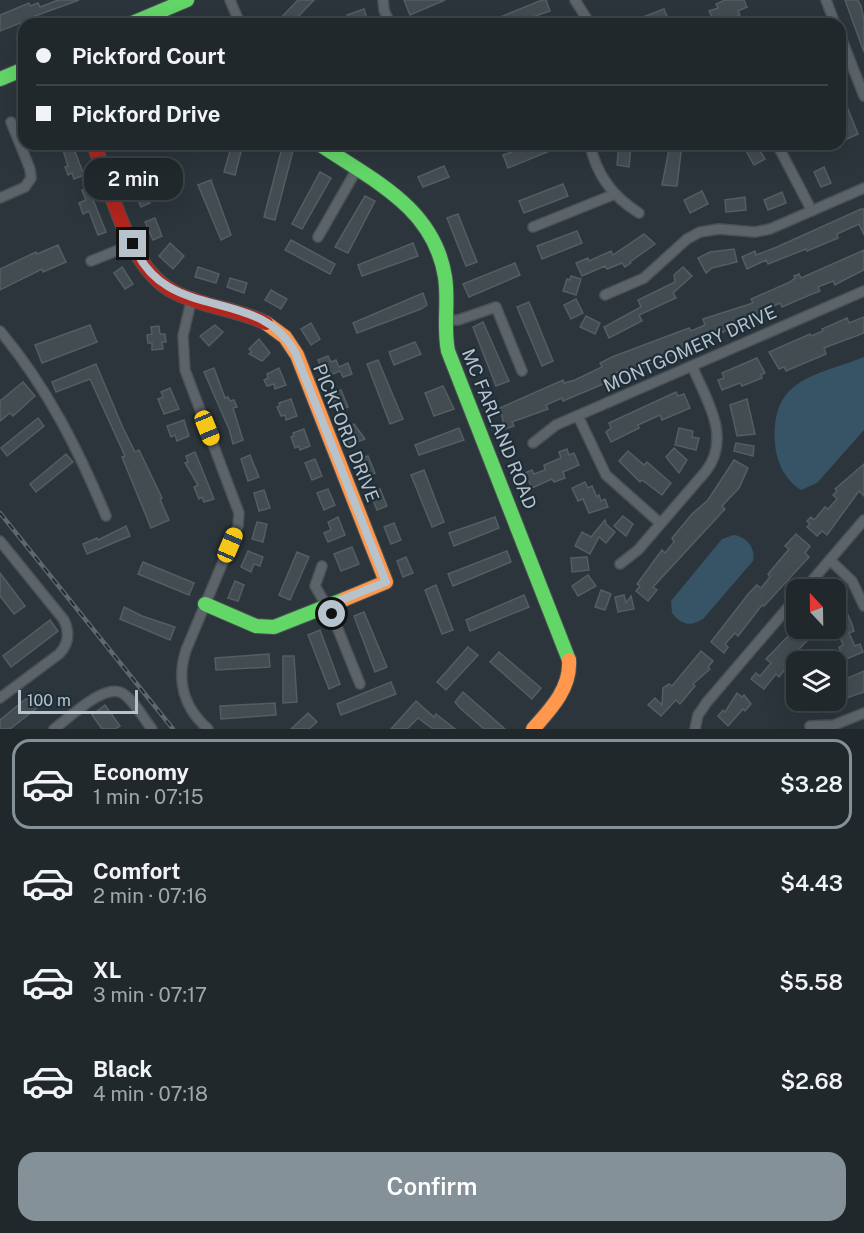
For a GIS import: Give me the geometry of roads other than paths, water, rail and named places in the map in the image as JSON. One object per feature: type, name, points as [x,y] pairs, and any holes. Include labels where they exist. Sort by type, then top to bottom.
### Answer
[{"type":"street","points":[[144,18],[187,0]]},
{"type":"street","points":[[230,0],[238,18]]},
{"type":"street","points":[[383,0],[387,18]]},
{"type":"street","points":[[575,0],[586,18]]},
{"type":"street","points":[[826,0],[834,18]]},
{"type":"street","points":[[846,50],[864,96]]},
{"type":"street","points":[[0,79],[18,72]]},
{"type":"street","points":[[11,123],[18,140]]},
{"type":"street","points":[[0,198],[24,187],[31,178],[22,150]]},
{"type":"street","name":"PICKFORD DRIVE","points":[[96,150],[133,244],[143,264],[155,278],[171,290],[260,318],[289,342],[297,355],[386,582],[326,606]]},
{"type":"street","name":"MC FARLAND ROAD","points":[[328,150],[357,170],[397,192],[415,210],[428,228],[438,248],[445,273],[445,336],[451,358],[566,644],[570,669],[561,697],[533,729]]},
{"type":"street","points":[[592,150],[600,174],[615,194],[639,213]]},
{"type":"street","points":[[780,150],[812,211]]},
{"type":"street","points":[[318,237],[357,170]]},
{"type":"street","points":[[605,295],[644,278],[687,239],[700,232],[726,228],[755,232],[770,230],[864,188]]},
{"type":"street","points":[[533,226],[615,194]]},
{"type":"street","points":[[91,261],[133,244]]},
{"type":"street","name":"MONTGOMERY DRIVE","points":[[533,444],[550,429],[578,416],[864,291]]},
{"type":"street","points":[[192,297],[183,336],[185,370],[239,513],[238,524],[183,657],[181,679],[189,708],[208,729]]},
{"type":"street","points":[[446,320],[458,320],[496,307],[522,371]]},
{"type":"street","points":[[0,331],[45,392],[81,458],[106,516]]},
{"type":"street","points":[[620,564],[638,550],[706,471],[716,451],[715,421],[692,366]]},
{"type":"street","points":[[578,416],[606,475],[660,523]]},
{"type":"street","points":[[814,579],[864,519]]},
{"type":"street","points":[[0,541],[64,621],[68,638],[59,654],[0,698]]},
{"type":"street","points":[[830,560],[852,581],[864,606]]},
{"type":"street","points":[[322,567],[314,584],[360,684]]},
{"type":"street","points":[[205,604],[263,628],[274,627],[326,606]]},
{"type":"street","points":[[695,726],[707,702],[786,610]]},
{"type":"street","points":[[54,729],[104,692],[115,690],[126,697],[152,729]]},
{"type":"street","points":[[810,726],[834,725],[864,713]]},
{"type":"water","points":[[864,357],[864,430],[817,483],[801,490],[786,476],[777,457],[776,421],[780,405],[788,392],[799,383]]},
{"type":"water","points":[[733,535],[746,540],[753,552],[753,561],[703,619],[690,624],[679,620],[672,613],[671,601],[722,539]]},
{"type":"railway","points":[[0,513],[173,729]]}]
